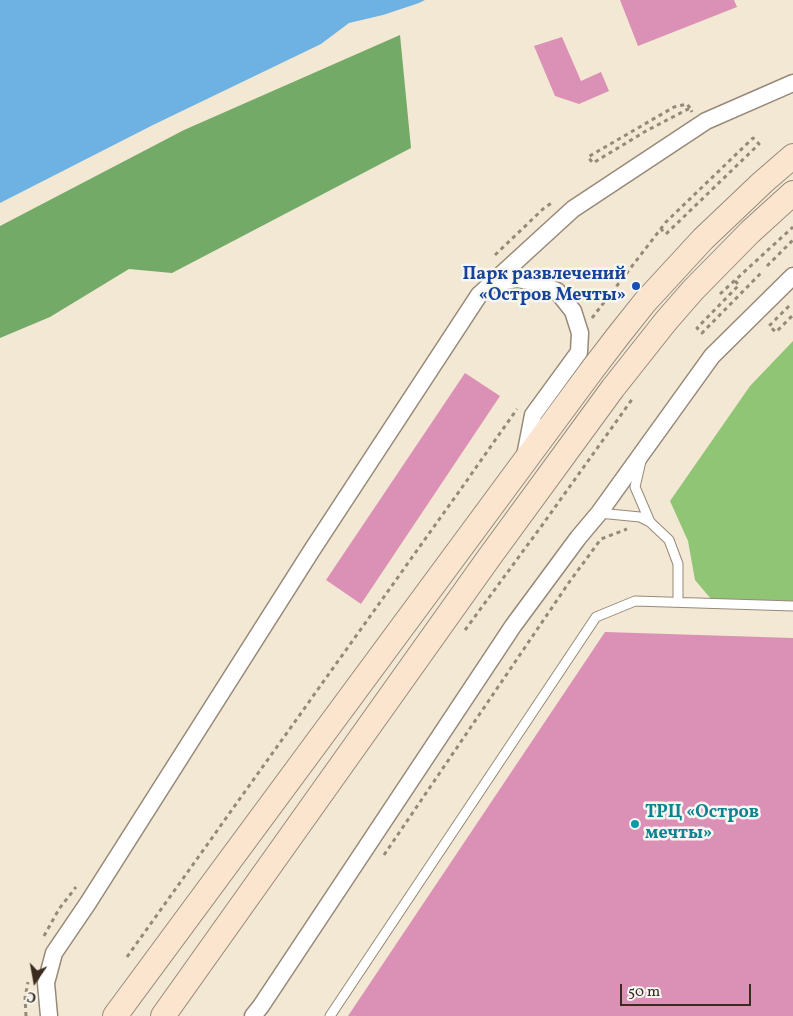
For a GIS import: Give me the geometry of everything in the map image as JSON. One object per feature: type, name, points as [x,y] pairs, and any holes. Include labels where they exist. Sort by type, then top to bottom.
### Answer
[{"type":"main road","points":[[115,1016],[592,370],[645,302],[703,239],[793,156]]},
{"type":"main road","points":[[163,1016],[488,559],[618,381],[693,290],[750,232],[793,193]]},
{"type":"street","points":[[50,1016],[46,983],[54,953],[88,903],[312,550],[479,295],[573,209],[706,121],[793,83]]},
{"type":"street","points":[[253,1016],[267,998],[513,626],[578,538],[599,513],[712,356],[793,276]]},
{"type":"street","points":[[491,284],[517,279],[538,283],[557,292],[573,311],[580,333],[579,352],[533,415],[524,462]]},
{"type":"lane","points":[[644,451],[635,487],[650,522]]},
{"type":"lane","points":[[599,513],[640,517],[650,522],[669,540],[678,564],[678,602]]},
{"type":"lane","points":[[330,1016],[596,617],[635,601],[793,606]]},
{"type":"path","points":[[685,111],[593,163],[588,157],[674,107],[687,104],[690,108]]},
{"type":"path","points":[[587,324],[666,222],[753,138],[759,144],[666,234],[661,229]]},
{"type":"path","points":[[720,294],[793,227]]},
{"type":"path","points":[[767,266],[793,240]]},
{"type":"path","points":[[735,281],[740,285],[697,328],[702,333],[761,273]]},
{"type":"path","points":[[789,306],[770,326],[776,332],[793,315]]},
{"type":"path","points":[[127,957],[520,406]]},
{"type":"path","points":[[382,858],[601,539],[633,526]]},
{"type":"green space","points":[[400,35],[411,148],[172,273],[129,269],[50,317],[0,338],[0,226],[184,130]]},
{"type":"green space","points":[[793,341],[793,602],[711,599],[695,580],[688,541],[670,501],[750,386]]},
{"type":"water","points":[[0,0],[425,0],[383,15],[349,23],[321,44],[153,125],[0,203]]},
{"type":"building","points":[[620,0],[734,0],[737,7],[638,46]]},
{"type":"building","points":[[562,37],[581,81],[601,72],[609,91],[579,104],[555,96],[534,46]]},
{"type":"building","points":[[465,373],[500,396],[361,604],[326,580]]},
{"type":"building","name":"ТРЦ «Остров мечты»","points":[[605,632],[793,638],[793,1016],[348,1016]]},
{"type":"place","name":"Парк развлечений «Остров Мечты»","points":[[636,286]]},
{"type":"place","name":"ТРЦ «Остров мечты»","points":[[635,824]]}]
